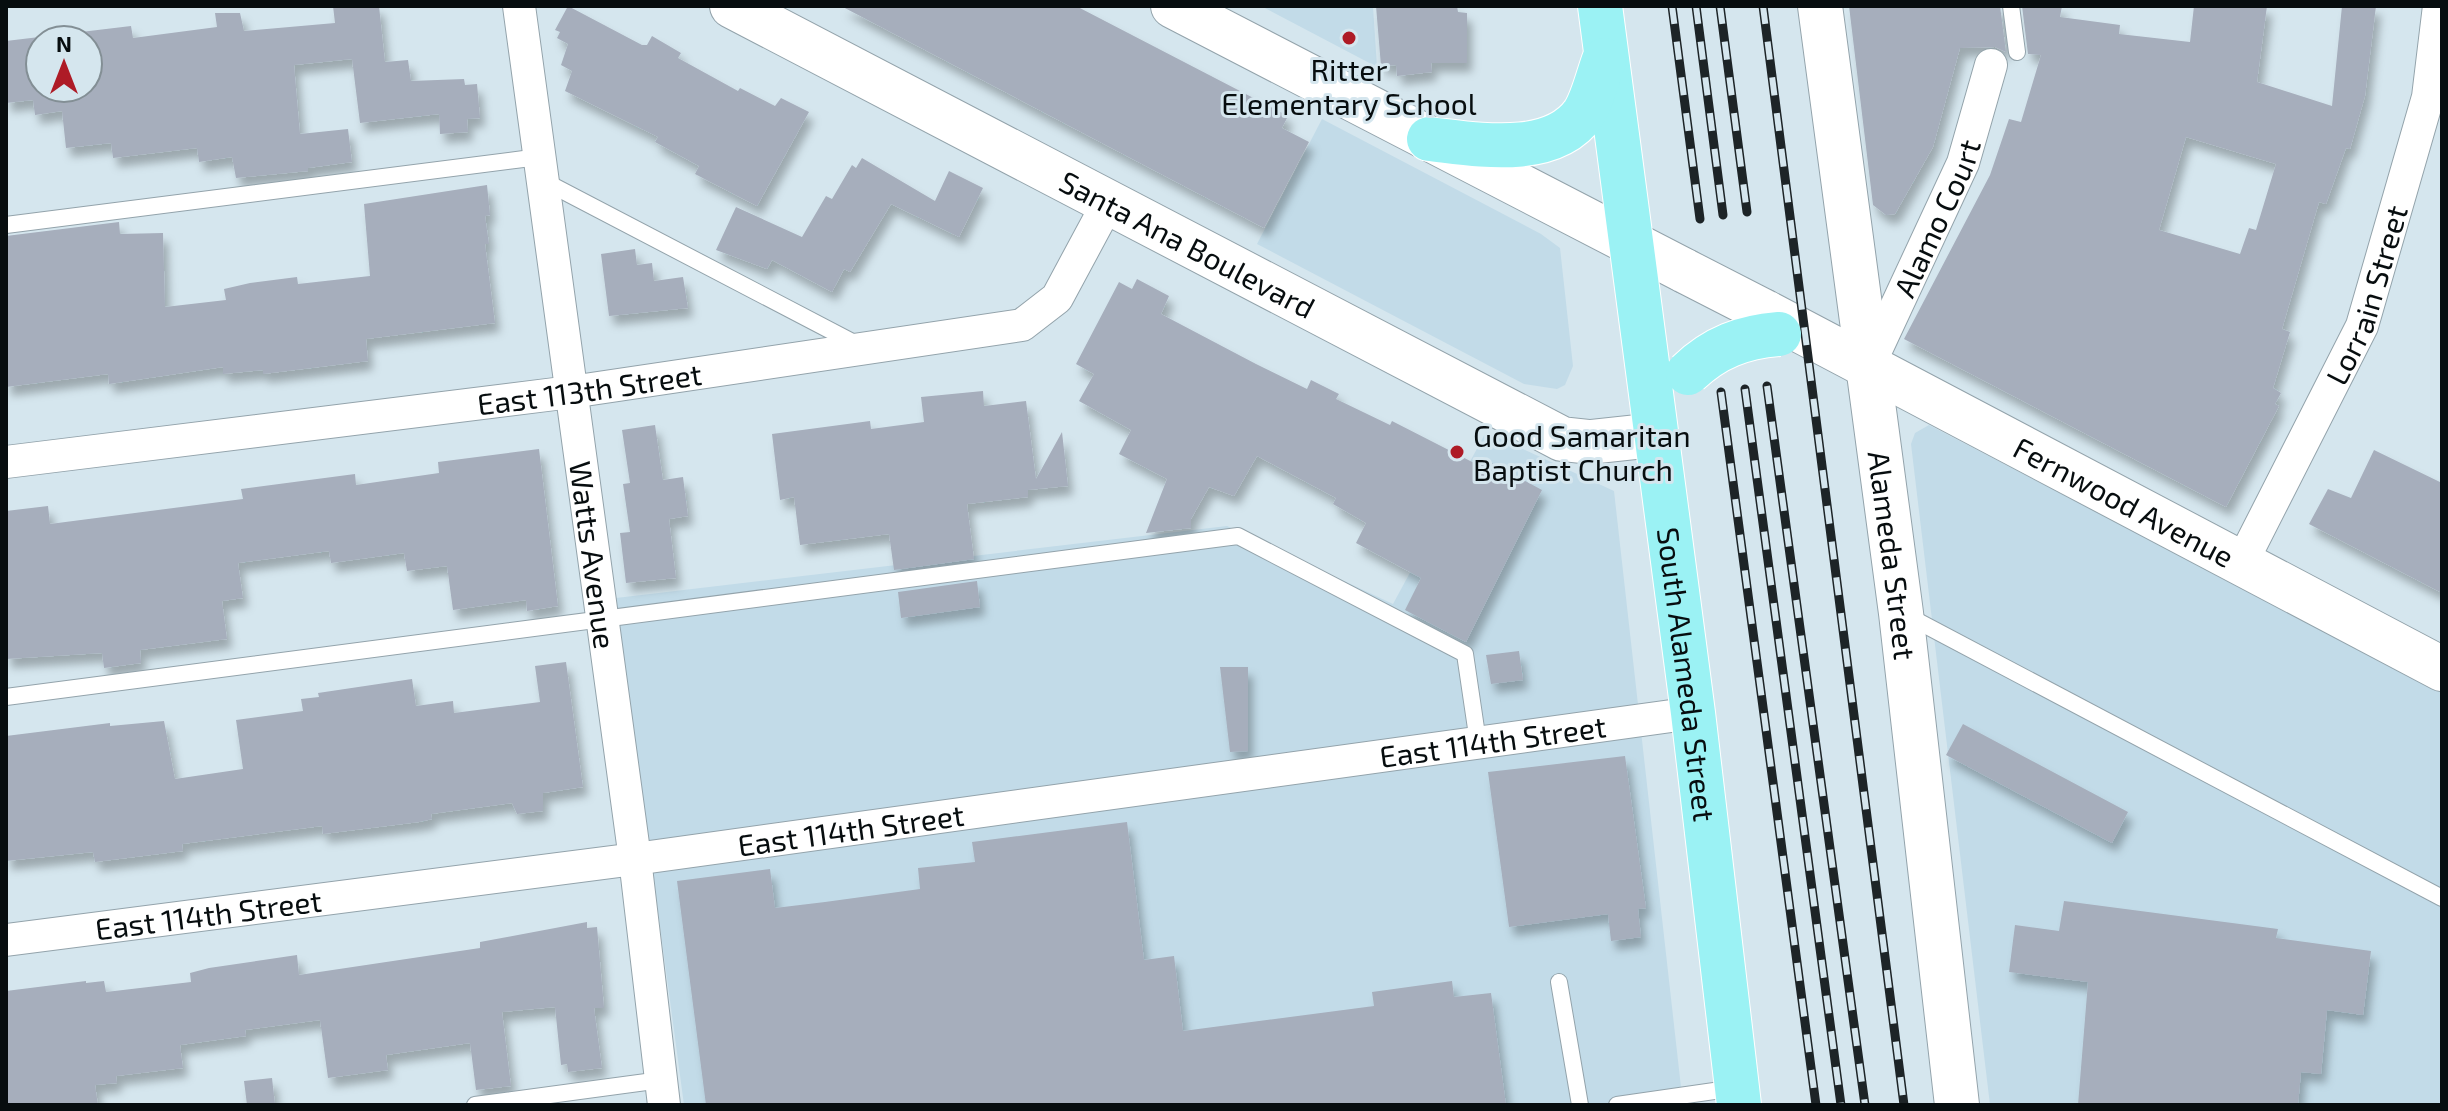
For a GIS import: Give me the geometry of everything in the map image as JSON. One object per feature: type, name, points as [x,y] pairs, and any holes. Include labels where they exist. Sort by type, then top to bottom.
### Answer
[{"type":"main road","name":"South Alameda Street","points":[[1600,6],[1693,713],[1738,1096]]},
{"type":"main road","points":[[1429,139],[1491,146],[1533,142],[1567,131],[1584,112],[1606,54]]},
{"type":"main road","points":[[1655,435],[1688,373],[1726,345],[1783,326]]},
{"type":"street","name":"Watts Avenue","points":[[519,6],[635,859],[662,1092]]},
{"type":"street","name":"Santa Ana Boulevard","points":[[732,6],[1562,439],[1590,442],[1655,435]]},
{"type":"street","points":[[1173,6],[1685,271],[1783,326]]},
{"type":"street","name":"Alameda Street","points":[[1820,6],[1901,613],[1957,1105]]},
{"type":"street","name":"Lorrain Street","points":[[2241,564],[2362,326],[2428,97],[2439,6]]},
{"type":"street","name":"Alamo Court","points":[[1869,365],[1963,163],[2004,59]]},
{"type":"street","name":"East 113th Street","points":[[6,462],[571,392],[1022,325],[1043,312],[1057,298],[1108,203]]},
{"type":"street","name":"Fernwood Avenue","points":[[1783,326],[1869,365],[2442,669]]},
{"type":"street","name":"East 114th Street","points":[[6,940],[635,859],[1693,713]]},
{"type":"lane","points":[[2004,59],[2011,6]]},
{"type":"lane","points":[[6,225],[541,168],[865,348]]},
{"type":"lane","points":[[6,697],[1238,536],[1465,654],[1478,742]]},
{"type":"lane","points":[[1901,613],[2442,898]]},
{"type":"lane","points":[[1559,982],[1580,1105]]},
{"type":"lane","points":[[475,1105],[662,1092]]},
{"type":"lane","points":[[1617,1105],[1738,1096]]},
{"type":"shaded area","name":"Ritter Elementary School","points":[[1261,6],[1385,6],[1386,9],[1373,7],[1377,67]]},
{"type":"shaded area","points":[[1322,119],[1541,234],[1560,248],[1573,366],[1565,385],[1557,389],[1524,384],[1257,244]]},
{"type":"shaded area","points":[[1929,425],[2442,691],[2442,1105],[1990,1105],[1911,444],[1915,433]]},
{"type":"shaded area","points":[[1486,432],[1614,491],[1683,1105],[684,1105],[616,598],[1227,526],[1393,604]]},
{"type":"building","points":[[333,6],[379,6],[385,62],[408,60],[411,81],[464,79],[465,85],[477,84],[480,118],[467,119],[468,132],[440,134],[439,114],[360,123],[352,59],[294,65],[300,134],[348,129],[352,162],[308,168],[308,171],[236,178],[232,157],[199,162],[197,148],[113,158],[111,143],[66,148],[62,111],[35,115],[34,104],[104,104],[104,29],[131,26],[133,38],[217,27],[215,13],[240,13],[244,31],[335,23]]},
{"type":"building","points":[[568,6],[642,45],[647,45],[652,36],[681,53],[678,58],[738,91],[740,88],[775,106],[781,98],[809,112],[757,206],[695,174],[699,166],[655,142],[658,137],[565,91],[572,71],[561,65],[568,44],[557,38],[560,32],[555,30]]},
{"type":"building","points":[[841,6],[1076,6],[1288,116],[1282,128],[1309,142],[1264,228]]},
{"type":"building","points":[[1376,6],[1457,6],[1458,12],[1467,13],[1467,63],[1431,63],[1432,72],[1397,76],[1396,65],[1381,66]]},
{"type":"building","points":[[1849,6],[2000,6],[2006,52],[1995,47],[1960,48],[1933,147],[1895,214],[1886,215],[1873,205]]},
{"type":"building","points":[[2022,6],[2062,6],[2060,17],[2120,25],[2119,34],[2190,42],[2194,6],[2267,6],[2257,82],[2332,106],[2342,6],[2376,6],[2365,96],[2350,149],[2346,148],[2326,204],[2319,202],[2282,329],[2290,332],[2273,388],[2281,393],[2275,404],[2279,406],[2226,507],[1904,339],[1990,175],[2009,119],[2021,122],[2041,55],[2028,54]],"holes":[[[2186,137],[2276,164],[2256,230],[2249,228],[2240,254],[2159,230]]]},
{"type":"building","points":[[24,39],[24,101],[6,103],[6,41]]},
{"type":"building","points":[[862,158],[935,201],[949,171],[983,188],[959,237],[891,204],[850,272],[844,269],[832,292],[772,260],[767,269],[716,250],[736,207],[802,237],[826,196],[832,199],[852,165],[856,168]]},
{"type":"building","points":[[487,185],[490,215],[485,216],[489,244],[485,244],[495,323],[366,339],[368,361],[263,374],[263,370],[223,374],[223,367],[109,384],[108,374],[6,387],[6,236],[119,222],[120,234],[163,233],[165,307],[226,300],[224,289],[250,283],[297,277],[298,284],[370,276],[364,204]]},
{"type":"building","points":[[635,249],[637,265],[652,263],[654,281],[683,277],[688,308],[609,316],[601,254]]},
{"type":"building","points":[[1137,279],[1169,296],[1161,314],[1256,364],[1307,389],[1311,380],[1339,394],[1336,399],[1390,425],[1392,421],[1480,466],[1484,459],[1542,490],[1466,642],[1405,610],[1421,578],[1356,543],[1366,523],[1333,504],[1336,498],[1257,456],[1234,496],[1209,487],[1191,519],[1191,528],[1146,533],[1167,479],[1119,454],[1131,430],[1079,401],[1094,374],[1076,364],[1119,282],[1132,289]]},
{"type":"building","points":[[983,391],[984,406],[1026,401],[1036,479],[1062,432],[1068,486],[1028,490],[1028,497],[967,504],[974,559],[894,570],[889,534],[800,545],[794,497],[780,500],[772,434],[870,421],[871,429],[924,422],[921,397]]},
{"type":"building","points":[[655,425],[663,480],[683,477],[688,516],[669,519],[676,578],[626,583],[620,533],[630,532],[623,484],[630,483],[622,430]]},
{"type":"building","points":[[539,449],[558,606],[527,611],[526,600],[453,610],[447,566],[407,571],[404,553],[331,563],[329,551],[238,563],[243,598],[222,601],[227,639],[140,650],[141,663],[104,668],[102,653],[6,659],[6,511],[48,506],[50,524],[243,499],[241,489],[355,474],[356,485],[439,473],[438,462]]},
{"type":"building","points":[[2374,450],[2442,483],[2442,593],[2309,524],[2328,489],[2351,498]]},
{"type":"building","points":[[977,581],[980,607],[901,618],[898,592]]},
{"type":"building","points":[[1519,651],[1523,680],[1491,684],[1486,655]]},
{"type":"building","points":[[566,662],[583,787],[543,793],[543,811],[517,814],[512,803],[431,814],[432,819],[419,822],[323,834],[322,826],[182,844],[183,851],[95,862],[93,852],[6,861],[6,736],[110,723],[110,726],[164,721],[175,779],[243,769],[236,720],[303,711],[301,699],[319,697],[318,693],[412,679],[416,706],[453,701],[454,713],[540,702],[535,666]]},
{"type":"building","points":[[1220,667],[1248,667],[1248,751],[1230,752]]},
{"type":"building","points":[[1963,724],[2128,812],[2112,843],[1946,755]]},
{"type":"building","points":[[1625,756],[1646,908],[1638,909],[1641,937],[1611,941],[1608,914],[1509,927],[1488,772]]},
{"type":"building","points":[[1127,822],[1144,960],[1174,956],[1183,1031],[1374,1006],[1372,992],[1452,981],[1454,997],[1491,993],[1506,1105],[706,1105],[677,881],[770,869],[775,908],[825,902],[920,889],[918,868],[975,862],[972,842]]},
{"type":"building","points":[[2064,901],[2278,929],[2276,938],[2371,951],[2363,1015],[2327,1010],[2321,1074],[2301,1072],[2298,1105],[2078,1105],[2088,982],[2009,972],[2015,925],[2059,931]]},
{"type":"building","points":[[587,922],[587,928],[597,927],[604,1008],[594,1008],[602,1068],[568,1072],[567,1064],[561,1065],[555,1007],[502,1012],[511,1086],[476,1090],[470,1043],[386,1055],[388,1070],[328,1078],[320,1020],[245,1030],[246,1036],[180,1045],[183,1068],[116,1076],[117,1083],[95,1085],[98,1105],[6,1105],[6,991],[86,981],[104,981],[106,992],[191,982],[190,973],[209,968],[297,955],[299,975],[480,948],[480,942]]},
{"type":"building","points":[[272,1078],[275,1105],[247,1105],[244,1081]]},
{"type":"railway","points":[[1672,6],[1700,219]]},
{"type":"railway","points":[[1696,6],[1723,215]]},
{"type":"railway","points":[[1720,6],[1747,212]]},
{"type":"railway","points":[[1763,6],[1904,1105]]},
{"type":"railway","points":[[1767,386],[1865,1105]]},
{"type":"railway","points":[[1745,389],[1841,1105]]},
{"type":"railway","points":[[1721,392],[1816,1105]]},
{"type":"place","name":"Ritter Elementary School","points":[[1349,38]]},
{"type":"place","name":"Good Samaritan Baptist Church","points":[[1457,452]]}]
